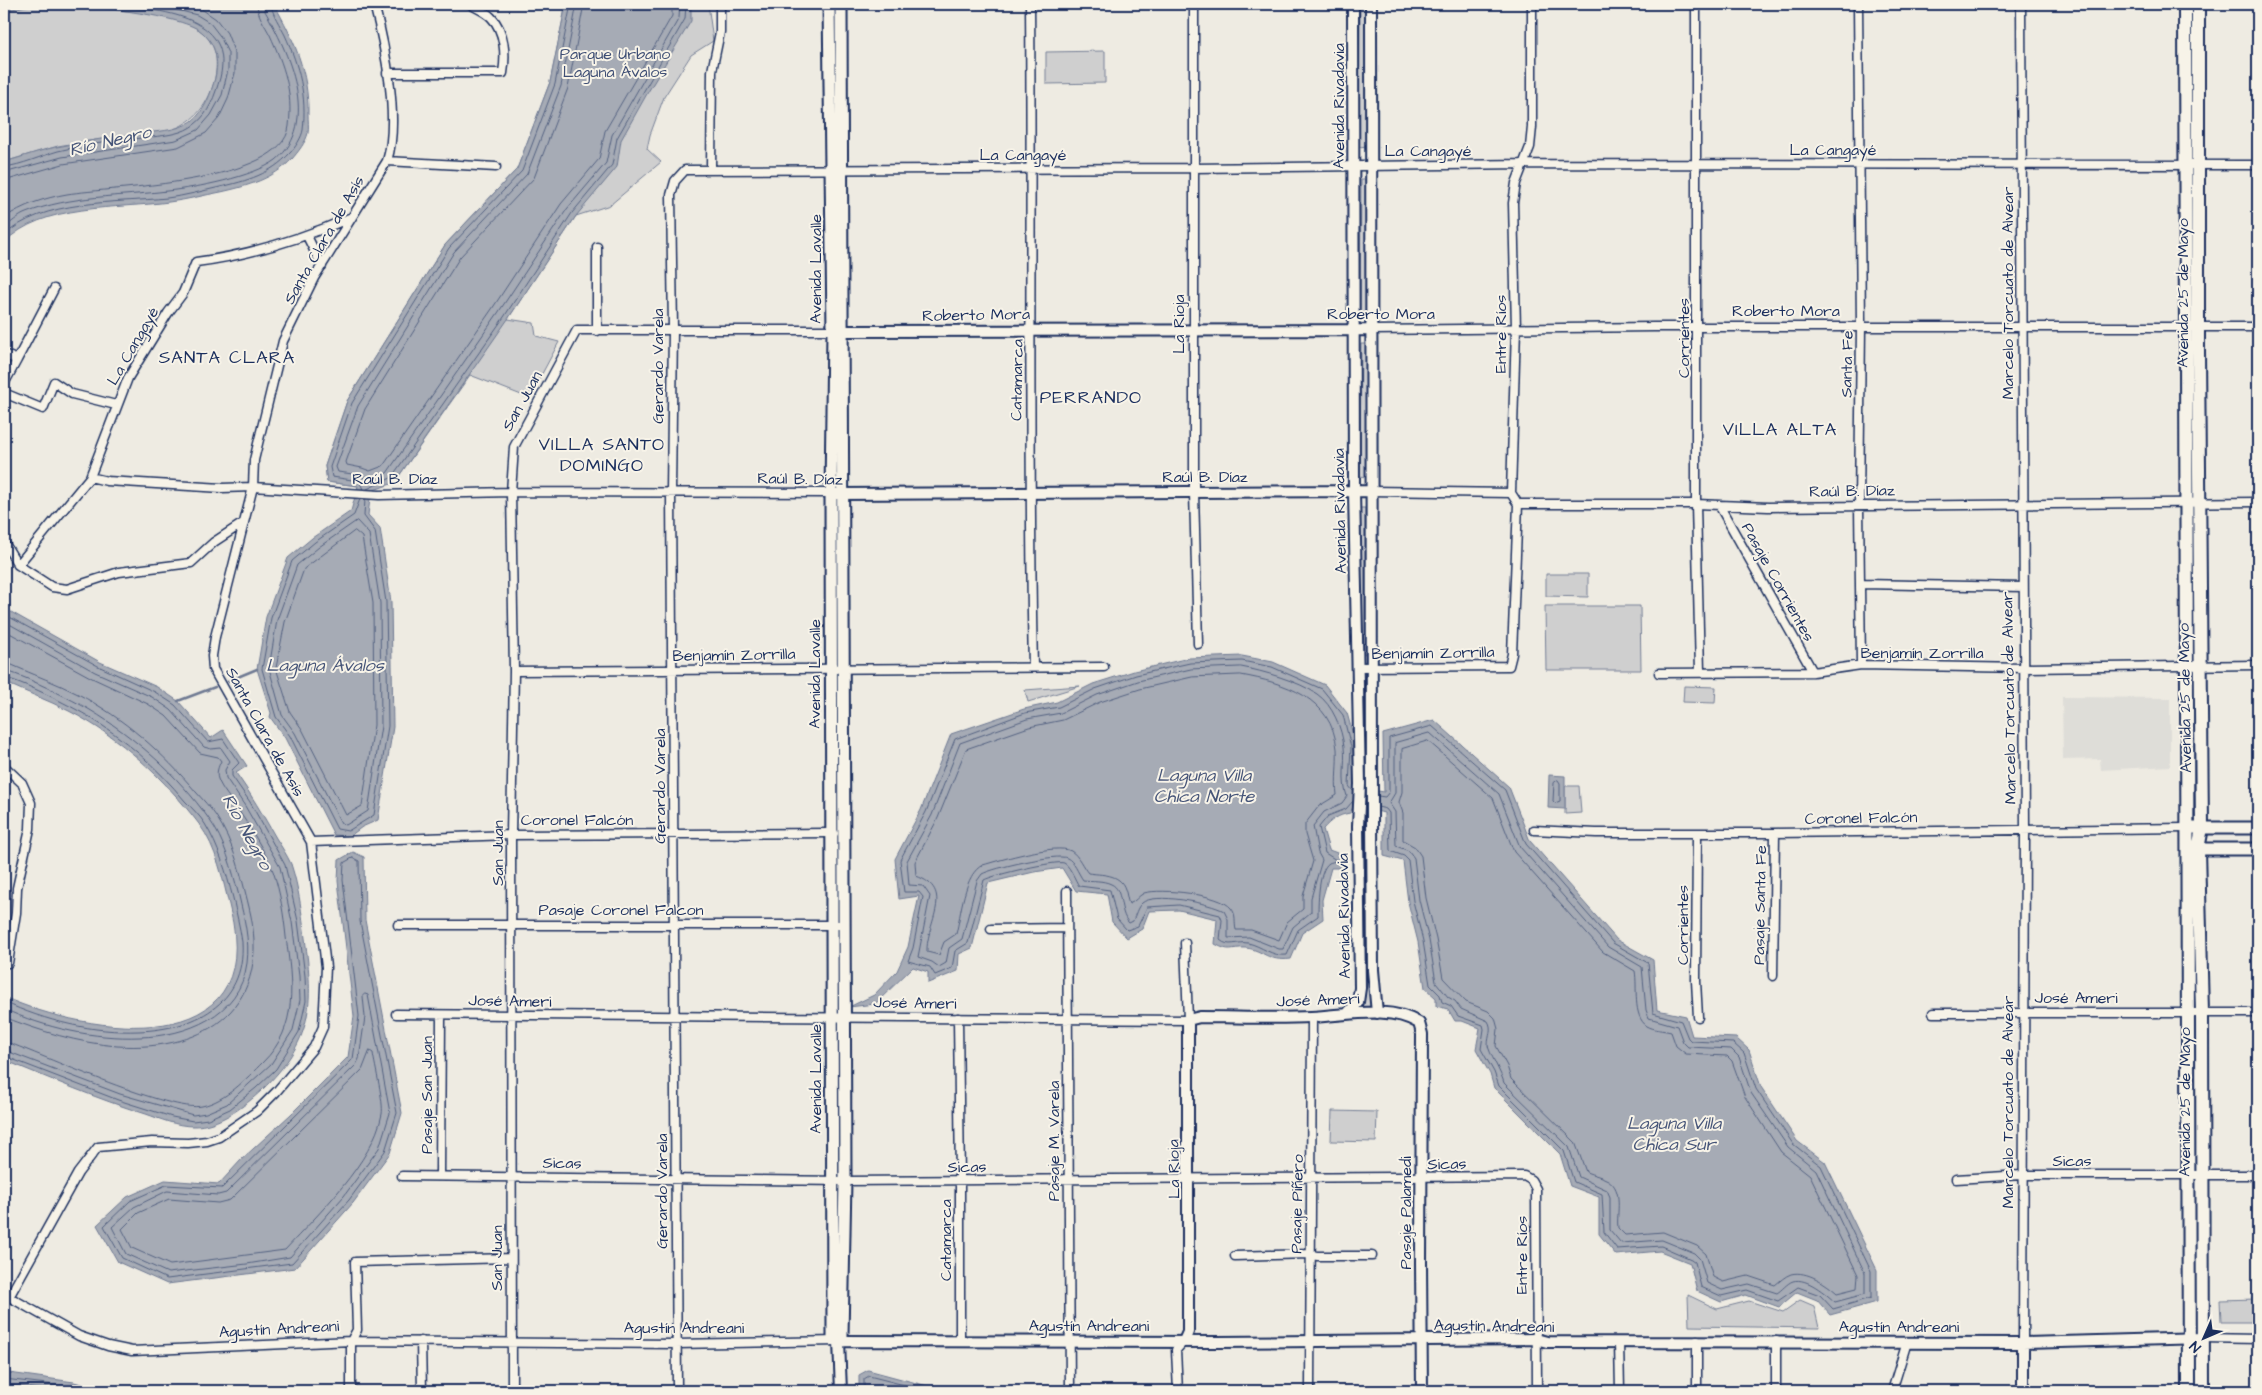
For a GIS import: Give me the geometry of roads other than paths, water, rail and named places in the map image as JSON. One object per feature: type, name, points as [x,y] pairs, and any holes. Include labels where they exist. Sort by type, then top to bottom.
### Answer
[{"type":"main road","name":"Avenida Lavalle","points":[[829,4],[836,169],[837,331],[837,669],[831,834],[838,924],[845,1017],[845,1181],[842,1336],[839,1342],[833,1337],[832,1016],[838,924],[843,833],[837,669]]},
{"type":"main road","name":"Avenida Lavalle","points":[[836,169],[842,4]]},
{"type":"main road","name":"Avenida 25 de Mayo","points":[[2185,4],[2186,164],[2192,327],[2193,502],[2200,665],[2202,828],[2192,849],[2188,1013],[2187,1339],[2189,1391]]},
{"type":"main road","name":"Avenida 25 de Mayo","points":[[2192,327],[2200,164],[2198,4]]},
{"type":"main road","name":"Avenida 25 de Mayo","points":[[2193,502],[2186,665],[2187,828],[2192,849],[2202,1013],[2203,1391]]},
{"type":"main road","points":[[2187,828],[2258,828]]},
{"type":"main road","points":[[2234,828],[2234,849]]},
{"type":"main road","points":[[2192,849],[2258,849]]},
{"type":"street","name":"Santa Clara de Asís","points":[[7,1296],[78,1173],[98,1147],[152,1142],[188,1144],[219,1137],[257,1111],[276,1092],[314,1046],[323,1027],[326,967],[312,842],[214,669],[213,645],[254,486],[254,460],[283,341],[322,266],[387,161],[391,148],[391,102],[381,28],[374,4]]},
{"type":"street","points":[[387,73],[502,73],[506,58],[502,36],[491,16],[470,4]]},
{"type":"street","points":[[711,168],[712,71],[720,32],[720,4]]},
{"type":"street","name":"Catamarca","points":[[1030,4],[1032,330],[1029,492],[1033,667]]},
{"type":"street","name":"La Rioja","points":[[1194,4],[1192,168],[1194,492],[1198,644]]},
{"type":"street","name":"Avenida Rivadavia","points":[[1347,1014],[1358,1002],[1360,988],[1358,815],[1360,784],[1354,491],[1353,4]]},
{"type":"street","name":"Avenida Rivadavia","points":[[1371,4],[1372,820],[1373,970],[1377,1013]]},
{"type":"street","name":"Entre Ríos","points":[[1518,504],[1512,493],[1516,328],[1513,203],[1516,183],[1525,164],[1530,147],[1532,127],[1532,4]]},
{"type":"street","name":"Corrientes","points":[[1696,4],[1698,327],[1696,504],[1700,672]]},
{"type":"street","name":"Santa Fe","points":[[1858,4],[1861,326],[1859,506],[1862,584],[1861,665]]},
{"type":"street","name":"Marcelo Torcuato de Alvear","points":[[2021,4],[2025,832],[2022,1175],[2023,1391]]},
{"type":"street","points":[[387,161],[496,167]]},
{"type":"street","name":"La Cangayé","points":[[675,181],[684,170],[711,168],[1032,169],[1525,164],[2023,163],[2258,165]]},
{"type":"street","name":"Gerardo Varela","points":[[675,181],[672,196],[671,493],[677,1391]]},
{"type":"street","name":"La Cangayé","points":[[18,565],[90,477],[116,405],[128,378],[168,313],[183,293],[196,262],[234,257],[307,236],[352,217]]},
{"type":"street","points":[[307,236],[322,266]]},
{"type":"street","points":[[597,247],[597,331]]},
{"type":"street","points":[[4,384],[54,289]]},
{"type":"street","name":"Roberto Mora","points":[[577,330],[1372,330],[1861,326],[2258,327]]},
{"type":"street","name":"San Juan","points":[[512,1391],[510,1176],[511,835],[514,671],[511,492],[514,447],[577,330]]},
{"type":"street","points":[[4,354],[17,360]]},
{"type":"street","points":[[4,393],[43,409],[54,382],[72,394],[116,405]]},
{"type":"street","name":"Raúl B. Díaz","points":[[90,477],[107,481],[222,488],[254,486],[379,495],[511,492],[837,494],[1372,491],[1512,493]]},
{"type":"street","name":"Raúl B. Díaz","points":[[1518,504],[1696,504],[1768,507],[2258,502]]},
{"type":"street","name":"Benjamín Zorrilla","points":[[1357,667],[1509,666],[1512,654],[1518,504]]},
{"type":"street","name":"Pasaje Corrientes","points":[[1720,506],[1813,672]]},
{"type":"street","points":[[4,542],[18,565],[52,587],[67,589],[119,572],[190,562],[214,542],[243,523]]},
{"type":"street","points":[[1862,584],[2023,587]]},
{"type":"street","name":"Benjamín Zorrilla","points":[[1659,673],[1813,672],[1861,665],[2024,668],[2186,665],[2258,666]]},
{"type":"street","name":"Benjamín Zorrilla","points":[[514,671],[1104,667]]},
{"type":"street","points":[[4,766],[22,783],[31,803],[30,829],[17,888],[16,913],[8,963]]},
{"type":"street","name":"Coronel Falcón","points":[[1534,830],[1775,833],[2025,832],[2187,828]]},
{"type":"street","name":"Coronel Falcón","points":[[312,842],[511,835],[843,833]]},
{"type":"street","name":"Corrientes","points":[[1697,833],[1696,981],[1698,1017]]},
{"type":"street","name":"Pasaje Santa Fe","points":[[1773,976],[1775,833]]},
{"type":"street","name":"Pasaje M. Varela","points":[[1067,891],[1069,1018],[1067,1180],[1070,1391]]},
{"type":"street","name":"Pasaje Coronel Falcon","points":[[398,925],[838,924]]},
{"type":"street","points":[[991,929],[1067,928]]},
{"type":"street","name":"La Rioja","points":[[1178,1391],[1176,1350],[1184,1341],[1188,1332],[1188,1020],[1185,943]]},
{"type":"street","name":"José Ameri","points":[[396,1014],[511,1017],[832,1016],[1188,1020],[1200,1017],[1312,1018],[1377,1013],[1411,1018],[1419,1023],[1422,1034]]},
{"type":"street","name":"José Ameri","points":[[1933,1013],[2258,1013]]},
{"type":"street","name":"Pasaje San Juan","points":[[440,1176],[441,1014]]},
{"type":"street","name":"Catamarca","points":[[958,1018],[960,1342]]},
{"type":"street","name":"Pasaje Piñero","points":[[1310,1391],[1312,1018]]},
{"type":"street","name":"Pasaje Palamedi","points":[[1422,1034],[1422,1391]]},
{"type":"street","name":"Sicas","points":[[1956,1179],[2022,1175],[2258,1175]]},
{"type":"street","name":"Sicas","points":[[402,1176],[845,1181],[1524,1176],[1531,1180]]},
{"type":"street","name":"Entre Ríos","points":[[1531,1180],[1536,1189],[1537,1391]]},
{"type":"street","points":[[1235,1256],[1310,1254],[1317,1256],[1372,1256]]},
{"type":"street","points":[[352,1391],[352,1341],[357,1330],[354,1262],[511,1258]]},
{"type":"street","name":"Agustín Andreani","points":[[7,1296],[79,1336],[108,1346],[132,1351],[352,1341],[676,1344],[1536,1339],[1547,1342],[2023,1343],[2203,1338]]},
{"type":"street","points":[[2203,1338],[2258,1339]]},
{"type":"street","points":[[421,1341],[422,1391]]},
{"type":"street","points":[[1697,1341],[1697,1391]]},
{"type":"street","points":[[1776,1341],[1776,1391]]},
{"type":"street","name":"Avenida Lavalle","points":[[839,1342],[841,1391]]},
{"type":"street","points":[[1619,1342],[1620,1391]]},
{"type":"street","points":[[1892,1391],[1907,1342]]},
{"type":"water","points":[[4,4],[35,4],[22,5],[4,11]]},
{"type":"water","name":"Río Negro","points":[[56,4],[274,4],[294,43],[303,70],[308,99],[308,133],[304,143],[285,166],[260,181],[221,192],[176,201],[59,214],[20,230],[4,243],[4,162],[55,147],[186,125],[201,112],[215,78],[217,65],[214,48],[203,33],[193,27],[177,21],[134,12]]},
{"type":"water","name":"Laguna Ávalos","points":[[566,4],[691,4],[691,21],[621,140],[617,167],[576,216],[508,319],[394,483],[371,491],[368,515],[380,528],[391,602],[393,727],[378,820],[362,827],[350,836],[334,835],[285,738],[270,717],[271,713],[257,669],[266,617],[288,558],[312,538],[351,511],[358,486],[327,482],[325,466],[347,401],[445,245],[517,169],[550,82]]},
{"type":"water","name":"Río Negro","points":[[4,608],[100,662],[157,687],[178,701],[211,738],[223,730],[247,766],[236,773],[291,864],[300,901],[308,962],[309,1003],[306,1021],[292,1055],[279,1072],[248,1103],[212,1123],[193,1126],[169,1122],[92,1095],[4,1060],[4,997],[40,1011],[81,1021],[123,1026],[164,1024],[198,1013],[223,992],[235,958],[230,909],[219,865],[205,833],[172,791],[124,746],[88,721],[53,703],[4,682]]},
{"type":"water","points":[[1242,656],[1273,662],[1325,685],[1347,713],[1356,746],[1355,787],[1384,792],[1383,734],[1434,720],[1509,787],[1530,841],[1617,940],[1653,960],[1657,1010],[1686,1016],[1692,1036],[1736,1038],[1749,1050],[1761,1087],[1797,1141],[1825,1162],[1877,1270],[1877,1302],[1830,1315],[1817,1300],[1797,1292],[1779,1307],[1746,1295],[1721,1302],[1697,1291],[1690,1263],[1660,1251],[1616,1255],[1599,1234],[1599,1197],[1570,1186],[1560,1154],[1494,1088],[1490,1074],[1476,1049],[1480,1028],[1462,1021],[1455,1021],[1448,1009],[1436,1006],[1436,998],[1425,988],[1418,942],[1408,902],[1403,861],[1384,856],[1384,813],[1354,805],[1350,813],[1335,818],[1323,829],[1329,850],[1340,854],[1343,868],[1331,868],[1322,900],[1323,919],[1302,933],[1291,959],[1276,959],[1252,949],[1220,947],[1215,944],[1217,919],[1179,910],[1149,911],[1142,929],[1127,938],[1112,922],[1107,894],[1076,891],[1062,868],[1034,872],[988,883],[972,948],[959,954],[958,971],[928,983],[928,972],[913,967],[875,1004],[849,1007],[874,995],[897,971],[908,947],[919,896],[899,899],[895,859],[921,810],[951,734],[1024,709],[1057,702],[1093,684],[1134,671],[1189,658]]},
{"type":"water","points":[[1549,775],[1565,776],[1565,809],[1548,808]]},
{"type":"water","points":[[353,852],[364,857],[365,920],[402,1113],[390,1153],[353,1203],[295,1268],[167,1284],[118,1262],[97,1225],[127,1197],[165,1180],[219,1184],[241,1160],[291,1114],[348,1057],[354,1016],[338,881],[339,860]]},
{"type":"water","points":[[868,1370],[946,1391],[859,1391],[859,1375]]},
{"type":"water","points":[[9,1373],[74,1382],[108,1391],[4,1391],[4,1374]]},
{"type":"waterway","points":[[228,681],[257,669]]},
{"type":"waterway","points":[[178,701],[215,687]]},
{"type":"district","name":"SANTA CLARA","points":[[227,357]]},
{"type":"district","name":"PERRANDO","points":[[1091,397]]},
{"type":"district","name":"VILLA ALTA","points":[[1780,429]]},
{"type":"district","name":"VILLA SANTO DOMINGO","points":[[602,454]]},
{"type":"park label","name":"Parque Urbano Laguna Ávalos","points":[[615,63]]},
{"type":"water label","name":"Laguna Villa Chica Norte","points":[[1204,785]]},
{"type":"water label","name":"Laguna Villa Chica Sur","points":[[1674,1133]]}]
